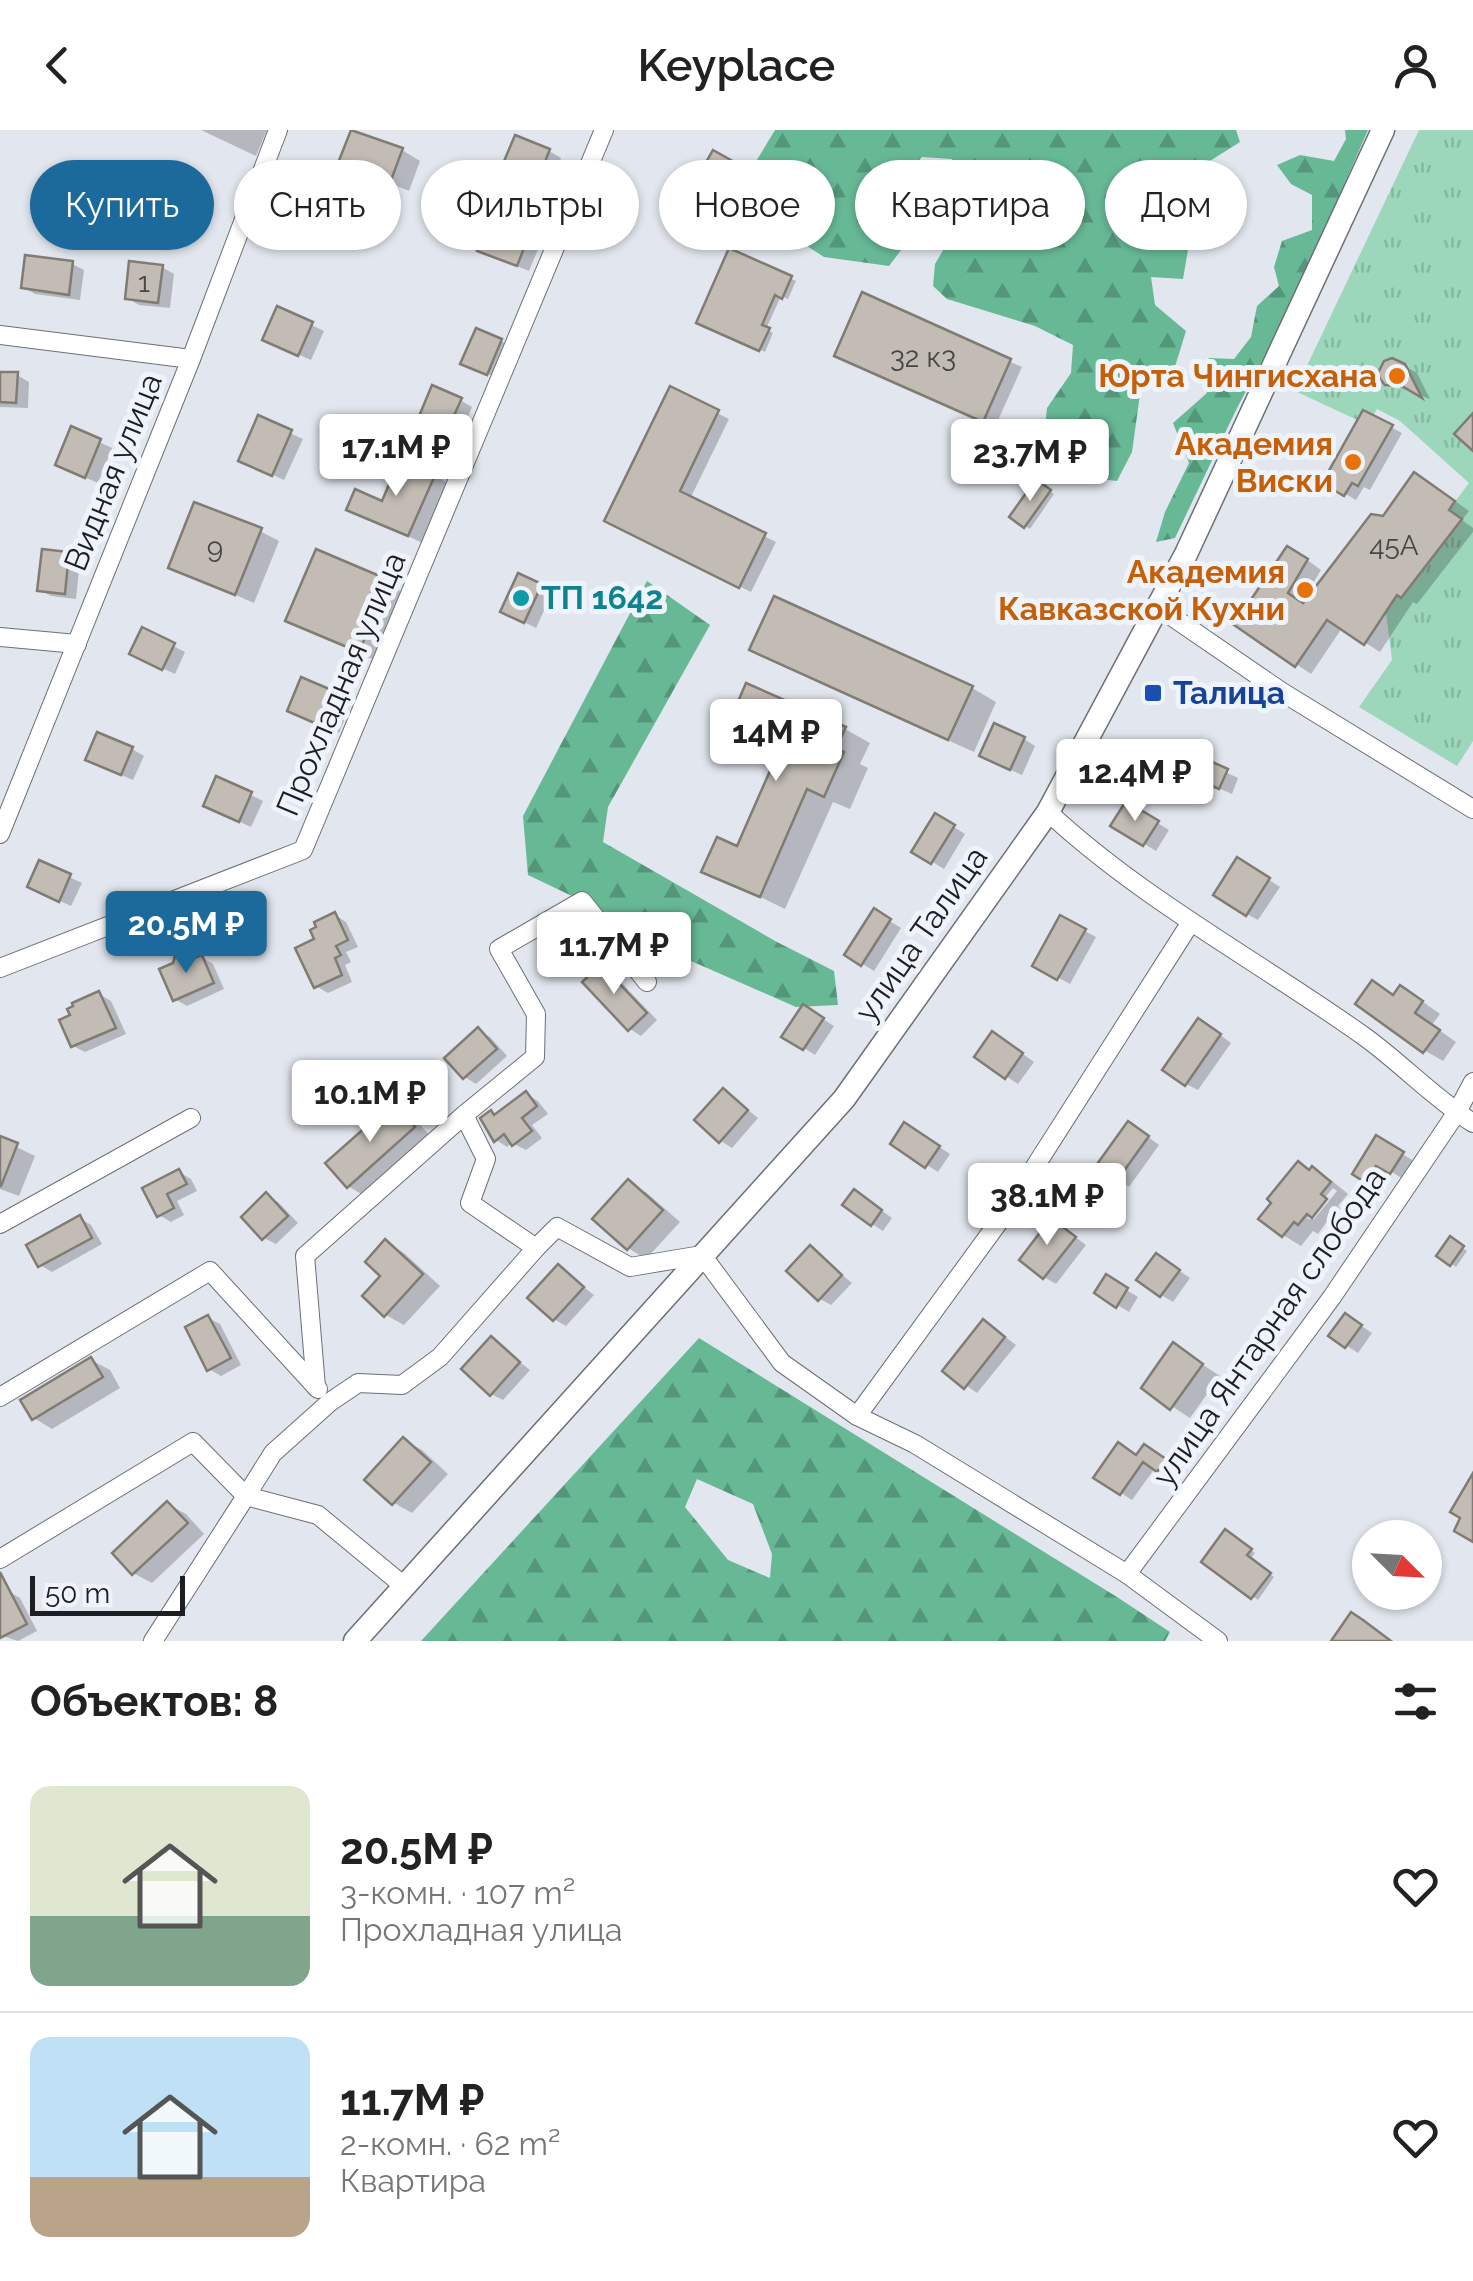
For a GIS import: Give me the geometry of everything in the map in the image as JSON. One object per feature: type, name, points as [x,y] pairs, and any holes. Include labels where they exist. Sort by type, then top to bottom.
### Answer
[{"type":"street","name":"Видная улица","points":[[0,834],[191,359],[278,130]]},
{"type":"street","name":"Прохладная улица","points":[[0,968],[303,850],[604,130]]},
{"type":"street","name":"улица Талица","points":[[355,1641],[844,1099],[1048,812],[1186,554],[1383,130]]},
{"type":"street","points":[[0,335],[191,359]]},
{"type":"street","points":[[1158,607],[1282,692],[1473,810]]},
{"type":"street","points":[[0,637],[76,644]]},
{"type":"street","points":[[1048,812],[1088,849],[1191,922],[1367,1038],[1465,1118]]},
{"type":"street","points":[[316,1387],[305,1256],[464,1115],[535,1058],[536,1014],[499,949],[582,901],[647,982]]},
{"type":"street","points":[[857,1416],[1006,1212],[1191,922]]},
{"type":"street","name":"улица Янтарная слобода","points":[[1127,1574],[1465,1118],[1473,1082]]},
{"type":"street","points":[[464,1115],[486,1159],[470,1203],[536,1248]]},
{"type":"street","points":[[0,1224],[191,1118]]},
{"type":"street","points":[[153,1641],[273,1452],[358,1383],[402,1385],[440,1357],[557,1228],[630,1267],[702,1255],[782,1364],[857,1416],[915,1444],[1127,1574],[1218,1641]]},
{"type":"street","points":[[0,1397],[210,1271],[330,1402]]},
{"type":"street","points":[[0,1559],[193,1442],[246,1496],[318,1515],[404,1586]]},
{"type":"green space","points":[[775,130],[1236,130],[1240,142],[1211,160],[1105,160],[1105,250],[1188,250],[1183,279],[1151,277],[1155,305],[1186,331],[1169,386],[1141,387],[1132,452],[1117,481],[1074,476],[1044,437],[1047,408],[1071,373],[1073,345],[1035,326],[947,299],[933,286],[935,264],[943,250],[1085,250],[1085,160],[855,160],[855,250],[901,250],[889,266],[824,257],[813,250],[835,250],[835,160],[757,160]]},
{"type":"green space","points":[[1345,130],[1368,130],[1286,317],[1175,538],[1156,542],[1165,512],[1189,463],[1173,423],[1207,393],[1199,374],[1209,358],[1234,359],[1251,337],[1257,306],[1279,286],[1274,267],[1282,241],[1312,230],[1312,195],[1291,184],[1277,165],[1300,155],[1334,161],[1346,139]]},
{"type":"green space","points":[[1419,130],[1473,130],[1473,741],[1457,766],[1359,707],[1392,660],[1386,613],[1379,608],[1391,591],[1400,597],[1461,519],[1449,510],[1469,483],[1400,421],[1377,409],[1368,425],[1295,391]]},
{"type":"green space","points":[[647,581],[710,625],[608,807],[603,842],[834,971],[838,1005],[796,1007],[650,943],[595,907],[528,875],[523,816]]},
{"type":"green space","points":[[699,1338],[1170,1632],[1165,1641],[421,1641]],"holes":[[[697,1479],[753,1504],[772,1554],[770,1578],[728,1560],[685,1507]]]},
{"type":"building","points":[[351,130],[403,148],[399,160],[339,160]]},
{"type":"building","points":[[515,135],[550,149],[546,160],[505,160]]},
{"type":"building","points":[[713,150],[731,160],[707,160]]},
{"type":"building","points":[[477,250],[523,250],[517,266]]},
{"type":"building","points":[[728,250],[792,276],[782,299],[775,295],[762,325],[770,328],[759,351],[696,323]]},
{"type":"building","points":[[25,255],[73,261],[69,295],[21,288]]},
{"type":"building","points":[[129,261],[163,265],[158,303],[125,299]]},
{"type":"building","points":[[862,292],[1011,359],[983,422],[834,356]]},
{"type":"building","points":[[277,306],[313,322],[298,356],[262,340]]},
{"type":"building","points":[[476,328],[502,339],[487,375],[460,364]]},
{"type":"building","name":"Юрта Чингисхана","points":[[1392,358],[1405,364],[1422,398],[1402,386],[1385,385],[1380,379],[1378,373],[1384,361]]},
{"type":"building","points":[[0,372],[18,372],[16,403],[0,402]]},
{"type":"building","points":[[432,385],[462,398],[446,433],[417,421]]},
{"type":"building","points":[[670,386],[719,410],[680,491],[766,533],[739,588],[604,521]]},
{"type":"building","name":"Академия Виски","points":[[1363,410],[1393,425],[1358,486],[1352,483],[1344,496],[1322,483]]},
{"type":"building","points":[[1473,413],[1473,451],[1454,434]]},
{"type":"building","points":[[258,415],[292,430],[272,476],[238,461]]},
{"type":"building","points":[[71,426],[101,439],[85,478],[55,465]]},
{"type":"building","points":[[400,458],[436,473],[408,536],[346,510],[355,489],[382,501]]},
{"type":"building","points":[[1414,472],[1455,501],[1449,510],[1462,519],[1401,598],[1397,595],[1364,645],[1327,620],[1295,667],[1234,625],[1287,546],[1308,559],[1288,593],[1303,603],[1371,514],[1383,516]]},
{"type":"building","points":[[1036,479],[1051,490],[1024,528],[1009,517]]},
{"type":"building","points":[[194,502],[262,528],[235,595],[168,568]]},
{"type":"building","points":[[42,549],[69,552],[65,594],[37,591]]},
{"type":"building","points":[[316,549],[389,580],[359,652],[285,621]]},
{"type":"building","name":"ТП 1642","points":[[518,573],[542,584],[524,623],[500,612]]},
{"type":"building","points":[[774,596],[973,686],[948,740],[749,650]]},
{"type":"building","points":[[142,627],[175,643],[162,670],[129,654]]},
{"type":"building","points":[[301,677],[341,694],[326,728],[287,711]]},
{"type":"building","points":[[746,683],[846,727],[836,748],[844,752],[824,797],[807,789],[760,897],[701,872],[717,837],[737,846],[780,748],[728,725]]},
{"type":"building","points":[[994,723],[1025,737],[1010,770],[979,756]]},
{"type":"building","points":[[97,732],[133,747],[121,775],[85,760]]},
{"type":"building","points":[[1190,752],[1228,769],[1219,789],[1181,772]]},
{"type":"building","points":[[216,776],[252,792],[239,822],[203,806]]},
{"type":"building","points":[[1126,801],[1159,821],[1143,846],[1110,826]]},
{"type":"building","points":[[935,813],[955,825],[931,864],[911,852]]},
{"type":"building","points":[[1237,857],[1270,878],[1246,916],[1213,895]]},
{"type":"building","points":[[39,860],[71,874],[59,902],[27,887]]},
{"type":"building","points":[[874,908],[891,919],[861,966],[844,955]]},
{"type":"building","points":[[335,912],[348,940],[336,946],[341,955],[335,958],[342,975],[314,988],[295,948],[314,939],[310,930],[316,927],[314,922]]},
{"type":"building","points":[[1060,915],[1086,929],[1057,980],[1032,966]]},
{"type":"building","points":[[176,952],[191,959],[202,955],[214,983],[173,1001],[159,969],[173,963]]},
{"type":"building","points":[[601,964],[647,1013],[628,1031],[582,982]]},
{"type":"building","points":[[1372,980],[1393,995],[1400,985],[1423,1001],[1415,1013],[1440,1030],[1423,1053],[1355,1004]]},
{"type":"building","points":[[99,991],[116,1028],[71,1047],[59,1020],[70,1015],[67,1009],[72,1003]]},
{"type":"building","points":[[803,1004],[824,1018],[803,1050],[781,1037]]},
{"type":"building","points":[[1198,1018],[1221,1034],[1185,1086],[1162,1070]]},
{"type":"building","points":[[478,1027],[497,1049],[463,1079],[444,1058]]},
{"type":"building","points":[[992,1031],[1023,1053],[1005,1079],[974,1057]]},
{"type":"building","points":[[723,1088],[748,1110],[719,1143],[694,1120]]},
{"type":"building","points":[[526,1091],[537,1106],[522,1118],[532,1131],[512,1146],[504,1134],[494,1142],[480,1118],[491,1110],[494,1115]]},
{"type":"building","points":[[394,1102],[415,1127],[347,1188],[325,1163]]},
{"type":"building","points":[[1128,1121],[1149,1136],[1116,1182],[1095,1167]]},
{"type":"building","points":[[904,1122],[940,1146],[925,1168],[890,1144]]},
{"type":"building","points":[[1376,1135],[1404,1152],[1390,1174],[1376,1166],[1366,1183],[1352,1174]]},
{"type":"building","points":[[0,1136],[18,1143],[1,1186],[0,1186]]},
{"type":"building","points":[[1298,1161],[1309,1170],[1312,1166],[1331,1182],[1321,1194],[1327,1199],[1312,1218],[1307,1214],[1298,1225],[1294,1222],[1282,1237],[1258,1219],[1271,1203],[1267,1199]]},
{"type":"building","points":[[179,1169],[187,1184],[167,1194],[174,1208],[157,1217],[142,1188]]},
{"type":"building","points":[[628,1179],[663,1210],[627,1250],[592,1219]]},
{"type":"building","points":[[854,1189],[882,1210],[871,1226],[842,1205]]},
{"type":"building","points":[[266,1192],[288,1216],[262,1240],[241,1217]]},
{"type":"building","points":[[80,1215],[92,1238],[38,1267],[26,1245]]},
{"type":"building","points":[[1051,1218],[1076,1237],[1043,1279],[1019,1260]]},
{"type":"building","points":[[1450,1236],[1464,1246],[1450,1266],[1436,1256]]},
{"type":"building","points":[[385,1239],[423,1274],[384,1317],[362,1296],[380,1276],[365,1262]]},
{"type":"building","points":[[810,1245],[842,1275],[818,1301],[786,1271]]},
{"type":"building","points":[[1156,1253],[1180,1270],[1160,1297],[1136,1280]]},
{"type":"building","points":[[558,1264],[584,1287],[553,1321],[527,1298]]},
{"type":"building","points":[[1106,1274],[1128,1288],[1116,1308],[1094,1293]]},
{"type":"building","points":[[1345,1313],[1362,1325],[1345,1348],[1328,1336]]},
{"type":"building","points":[[208,1315],[231,1358],[207,1371],[185,1327]]},
{"type":"building","points":[[983,1319],[1005,1337],[964,1389],[942,1371]]},
{"type":"building","points":[[491,1336],[520,1362],[490,1396],[461,1369]]},
{"type":"building","points":[[1173,1342],[1203,1364],[1170,1410],[1141,1388]]},
{"type":"building","points":[[91,1357],[103,1377],[32,1420],[20,1400]]},
{"type":"building","points":[[403,1437],[431,1462],[392,1505],[364,1480]]},
{"type":"building","points":[[1118,1442],[1136,1455],[1144,1444],[1166,1459],[1157,1472],[1143,1462],[1120,1495],[1093,1478]]},
{"type":"building","points":[[1473,1473],[1473,1542],[1454,1531],[1460,1518],[1450,1512]]},
{"type":"building","points":[[167,1501],[188,1523],[132,1575],[112,1553]]},
{"type":"building","points":[[1225,1529],[1252,1549],[1247,1555],[1271,1573],[1251,1599],[1201,1562]]},
{"type":"building","points":[[0,1572],[27,1624],[0,1638]]},
{"type":"building","points":[[1351,1612],[1363,1620],[1391,1641],[1331,1641]]},
{"type":"place","name":"Юрта Чингисхана","points":[[1397,376]]},
{"type":"place","name":"Академия Виски","points":[[1353,462]]},
{"type":"place","name":"Академия Кавказской Кухни","points":[[1305,590]]},
{"type":"place","name":"ТП 1642","points":[[521,598]]},
{"type":"place","name":"Талица","points":[[1153,693]]}]
